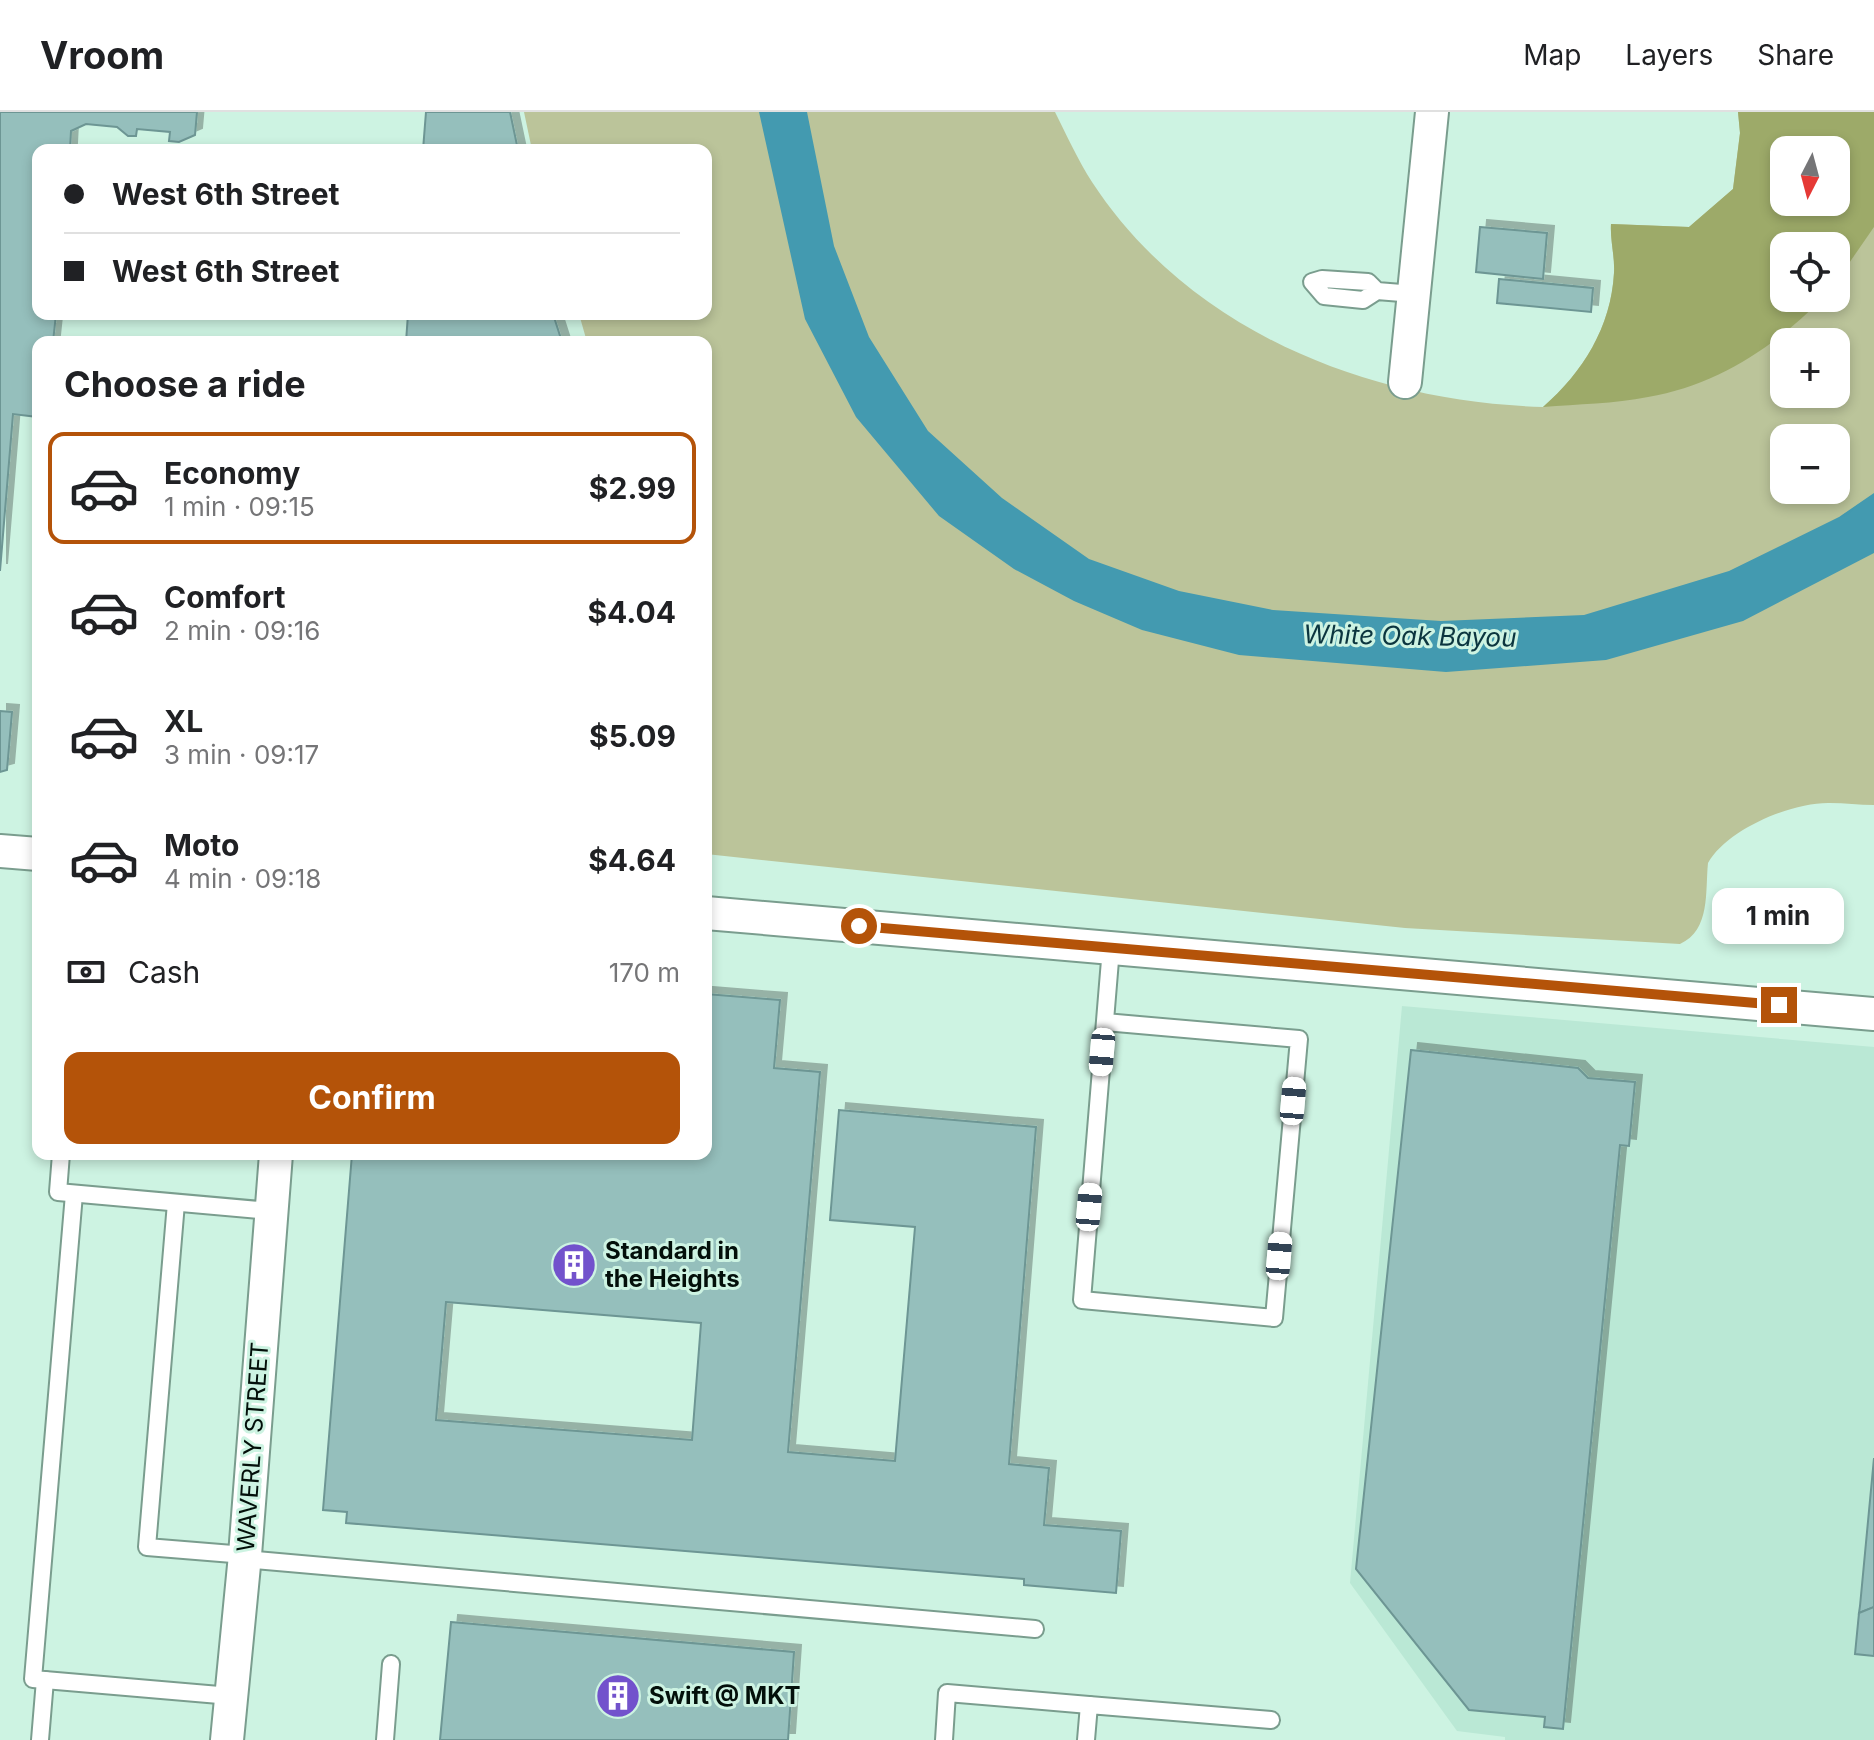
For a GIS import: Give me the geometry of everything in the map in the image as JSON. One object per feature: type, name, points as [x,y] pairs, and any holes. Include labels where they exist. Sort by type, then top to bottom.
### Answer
[{"type":"street","points":[[1405,382],[1432,112]]},
{"type":"street","points":[[0,851],[32,854]]},
{"type":"street","points":[[712,914],[1874,1014]]},
{"type":"street","name":"WAVERLY STREET","points":[[227,1740],[275,1160]]},
{"type":"lane","points":[[1377,291],[1414,294]]},
{"type":"lane","points":[[1105,1022],[1299,1039],[1274,1318],[1082,1300],[1111,948]]},
{"type":"lane","points":[[61,1160],[58,1192],[271,1211]]},
{"type":"lane","points":[[74,1194],[33,1679],[231,1696]]},
{"type":"lane","points":[[176,1203],[147,1547],[1035,1629]]},
{"type":"lane","points":[[385,1740],[391,1664]]},
{"type":"lane","points":[[40,1740],[45,1680]]},
{"type":"lane","points":[[944,1740],[947,1693],[1271,1720]]},
{"type":"lane","points":[[1086,1740],[1089,1705]]},
{"type":"shaded area","points":[[524,112],[1055,112],[1092,182],[1132,235],[1179,280],[1232,318],[1289,349],[1350,373],[1413,391],[1478,402],[1543,407],[1571,379],[1601,330],[1612,293],[1614,273],[1611,224],[1689,227],[1733,189],[1740,133],[1738,112],[1874,112],[1874,805],[1830,803],[1798,807],[1762,820],[1730,839],[1708,863],[1702,920],[1690,938],[1680,944],[1405,928],[712,855],[712,336],[585,336],[581,320],[712,320],[712,144],[531,144]]},
{"type":"shaded area","points":[[1402,1006],[1874,1047],[1874,1740],[1505,1740],[1505,1737],[1457,1731],[1350,1583]]},
{"type":"green space","points":[[1738,112],[1874,112],[1874,227],[1850,262],[1850,232],[1770,232],[1770,312],[1808,312],[1804,316],[1790,328],[1770,328],[1770,343],[1698,383],[1648,397],[1543,407],[1571,379],[1601,330],[1612,293],[1614,273],[1611,224],[1689,227],[1733,189],[1740,133]]},
{"type":"water","name":"White Oak Bayou","points":[[759,112],[807,112],[834,246],[869,337],[928,431],[1002,498],[1089,559],[1179,591],[1273,610],[1441,621],[1584,615],[1729,571],[1839,517],[1874,493],[1874,553],[1743,621],[1606,660],[1446,672],[1239,655],[1142,630],[1074,601],[1014,569],[939,516],[856,417],[805,319]]},
{"type":"building","points":[[0,112],[197,112],[195,135],[179,142],[169,141],[170,132],[137,129],[136,136],[128,136],[117,127],[86,124],[71,131],[70,144],[32,144],[32,320],[55,320],[54,336],[32,336],[32,416],[13,414],[0,571]]},
{"type":"building","points":[[426,112],[510,112],[517,144],[423,144]]},
{"type":"building","points":[[1480,227],[1547,233],[1543,279],[1476,272]]},
{"type":"building","points":[[1499,279],[1593,288],[1591,312],[1497,303]]},
{"type":"building","points":[[408,320],[555,320],[560,336],[406,336]]},
{"type":"building","points":[[0,711],[12,712],[7,770],[0,772]]},
{"type":"building","name":"Standard in the Heights","points":[[712,994],[780,1000],[774,1068],[820,1072],[788,1452],[895,1461],[915,1227],[830,1220],[839,1110],[1036,1127],[1009,1464],[1049,1468],[1044,1525],[1121,1531],[1116,1593],[1024,1585],[1024,1579],[346,1523],[347,1512],[323,1510],[352,1160],[712,1160]],"holes":[[[446,1302],[701,1323],[692,1440],[436,1420]]]},
{"type":"building","points":[[1411,1050],[1578,1068],[1588,1078],[1635,1082],[1629,1146],[1620,1145],[1563,1729],[1544,1727],[1545,1717],[1469,1710],[1356,1569]]},
{"type":"building","points":[[1874,1458],[1874,1607],[1859,1613],[1860,1606]]},
{"type":"building","points":[[1874,1607],[1874,1656],[1855,1654],[1859,1613]]},
{"type":"building","name":"Swift @ MKT","points":[[451,1622],[794,1652],[788,1740],[440,1740]]},
{"type":"place","name":"Standard in the Heights","points":[[574,1265]]},
{"type":"place","name":"Swift @ MKT","points":[[618,1696]]},
{"type":"route","points":[[859,926],[1779,1005]]}]
